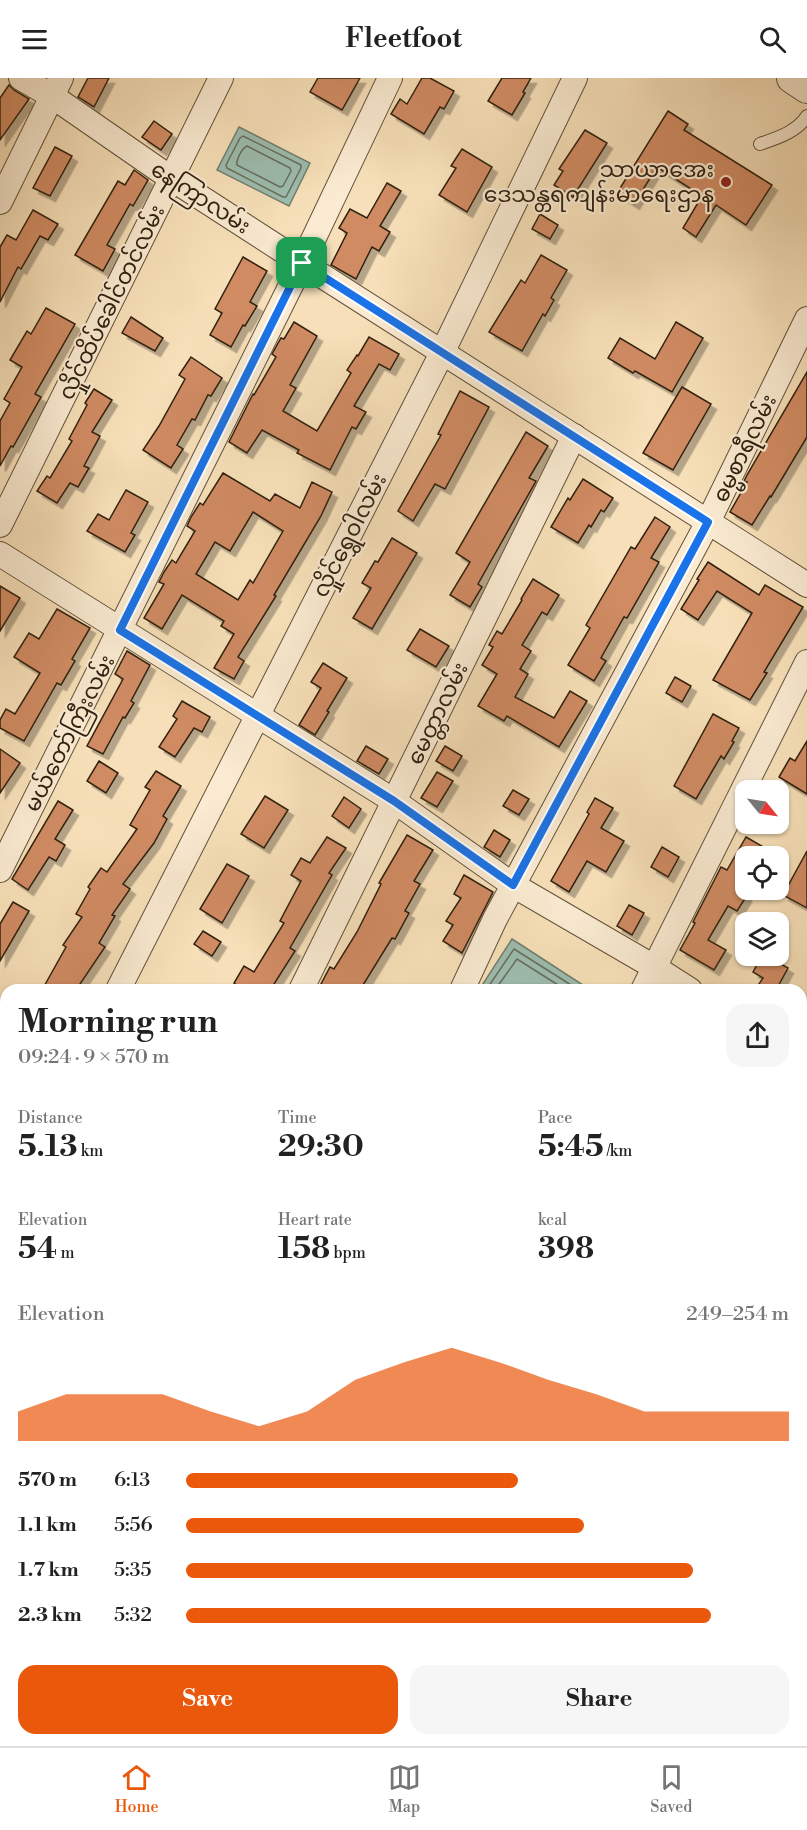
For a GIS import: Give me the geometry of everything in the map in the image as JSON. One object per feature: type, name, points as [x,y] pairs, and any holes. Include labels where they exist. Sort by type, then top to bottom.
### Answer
[{"type":"street","name":"နေကြာလမ်း","points":[[21,78],[56,87],[172,179],[807,585]]},
{"type":"street","name":"လှိုင်ထိပ်ခေါင်တင်လမ်း","points":[[0,525],[221,78]]},
{"type":"street","name":"မယ်တော်ကြီးလမ်း","points":[[0,870],[302,263],[390,78]]},
{"type":"street","name":"လှိုင်ရွှေဝါလမ်း","points":[[121,984],[442,353],[576,78]]},
{"type":"street","points":[[792,78],[807,88]]},
{"type":"street","points":[[0,202],[56,87]]},
{"type":"street","name":"ဓမ္မစာရီလမ်း","points":[[465,984],[513,885],[708,522],[807,319]]},
{"type":"street","name":"မေတ္တာလမ်း","points":[[304,984],[574,436]]},
{"type":"street","points":[[0,554],[394,801],[513,885],[681,984]]},
{"type":"street","points":[[646,984],[807,662]]},
{"type":"lane","points":[[760,144],[788,133],[807,116]]},
{"type":"water","points":[[239,127],[310,163],[289,206],[217,170]]},
{"type":"water","points":[[512,939],[581,984],[483,984]]},
{"type":"building","points":[[88,78],[109,78],[94,107],[78,97]]},
{"type":"building","points":[[318,78],[360,78],[342,110],[310,92]]},
{"type":"building","points":[[422,78],[430,78],[454,91],[444,109],[440,107],[424,134],[391,114],[400,99],[407,104]]},
{"type":"building","points":[[502,78],[531,78],[512,115],[488,101]]},
{"type":"building","points":[[9,85],[29,99],[0,140],[0,98]]},
{"type":"building","points":[[668,111],[688,124],[684,130],[772,185],[746,225],[716,205],[696,237],[683,228],[702,196],[657,167],[634,204],[617,193]]},
{"type":"building","points":[[154,121],[172,134],[161,150],[142,137]]},
{"type":"building","points":[[585,130],[607,143],[573,197],[554,185],[563,171],[559,169]]},
{"type":"building","points":[[55,147],[72,156],[50,196],[33,188]]},
{"type":"building","points":[[462,149],[492,167],[467,212],[439,195],[456,168],[451,166]]},
{"type":"building","points":[[134,170],[148,180],[133,206],[130,204],[107,245],[115,249],[103,271],[75,255],[118,181],[125,185]]},
{"type":"building","points":[[387,183],[401,191],[380,226],[390,232],[379,251],[372,247],[356,279],[331,265],[347,233],[339,228],[350,209],[367,218]]},
{"type":"building","points":[[33,210],[58,224],[48,240],[40,236],[21,269],[18,267],[0,302],[0,247],[7,235],[16,240]]},
{"type":"building","points":[[540,214],[558,225],[550,239],[532,229]]},
{"type":"building","points":[[541,255],[567,270],[551,298],[554,300],[545,316],[543,314],[522,351],[489,332],[521,280],[525,283]]},
{"type":"building","points":[[243,257],[267,271],[250,302],[257,306],[231,347],[210,335],[222,313],[215,309]]},
{"type":"building","points":[[46,308],[75,324],[35,394],[41,397],[0,466],[0,421],[10,403],[4,399],[22,367],[10,360],[27,331],[31,334]]},
{"type":"building","points":[[131,317],[163,338],[155,351],[122,333]]},
{"type":"building","points":[[294,322],[317,336],[290,385],[296,388],[283,411],[317,431],[351,373],[347,370],[369,337],[399,354],[390,370],[379,364],[354,406],[366,412],[356,429],[352,427],[330,470],[297,453],[299,450],[262,430],[247,453],[229,442],[253,394],[276,357],[272,354]]},
{"type":"building","points":[[676,322],[703,338],[672,392],[608,358],[620,338],[655,359]]},
{"type":"building","points":[[191,357],[222,378],[211,396],[208,395],[195,420],[192,419],[177,445],[183,449],[171,468],[143,450],[185,379],[179,375]]},
{"type":"building","points":[[807,372],[807,437],[752,525],[730,512],[747,482],[744,481],[747,475]]},
{"type":"building","points":[[682,387],[711,404],[673,470],[643,453]]},
{"type":"building","points":[[94,389],[112,400],[92,432],[100,436],[84,466],[89,468],[78,487],[70,483],[57,503],[37,491],[47,476],[50,478],[72,441],[69,439]]},
{"type":"building","points":[[460,391],[489,407],[445,489],[435,484],[413,521],[398,511],[441,435],[438,434]]},
{"type":"building","points":[[526,432],[548,446],[529,478],[536,481],[478,584],[482,587],[470,607],[450,595],[470,562],[456,553]]},
{"type":"building","points":[[223,473],[270,501],[275,494],[300,508],[312,482],[332,492],[321,516],[274,595],[276,596],[238,657],[244,661],[234,679],[214,668],[234,634],[221,626],[224,621],[182,595],[162,629],[144,618],[164,584],[159,582],[164,572],[172,560],[176,563],[195,531],[187,526],[191,517],[200,503],[203,505]],"holes":[[[253,512],[283,531],[253,583],[250,580],[238,600],[196,574],[215,542],[230,551]]]},
{"type":"building","points":[[583,479],[613,498],[604,512],[601,510],[591,527],[589,525],[578,543],[551,527],[568,498],[570,500]]},
{"type":"building","points":[[126,490],[148,502],[131,533],[135,535],[125,552],[87,531],[98,514],[109,520]]},
{"type":"building","points":[[655,517],[670,527],[651,558],[659,562],[601,658],[606,661],[594,681],[568,665],[590,628],[586,625],[631,547],[635,549]]},
{"type":"building","points":[[392,538],[417,553],[372,629],[353,618],[371,588],[362,583]]},
{"type":"building","points":[[708,562],[759,595],[765,585],[803,607],[750,700],[713,680],[752,613],[717,591],[698,620],[681,609]]},
{"type":"building","points":[[533,579],[559,595],[547,615],[542,612],[522,645],[531,651],[520,669],[528,674],[515,697],[554,718],[570,691],[587,701],[559,747],[507,716],[504,721],[478,706],[497,674],[482,665],[493,647],[489,645],[497,631],[502,634]]},
{"type":"building","points":[[0,586],[20,598],[0,631]]},
{"type":"building","points":[[57,609],[90,628],[72,659],[75,661],[61,685],[57,683],[24,741],[0,728],[0,720],[6,709],[15,714],[40,673],[14,657],[29,633],[39,639]]},
{"type":"building","points":[[420,629],[449,646],[436,667],[407,650]]},
{"type":"building","points":[[127,651],[150,665],[131,701],[134,703],[125,718],[123,717],[103,754],[87,746],[123,679],[115,674]]},
{"type":"building","points":[[323,663],[347,678],[315,735],[299,725],[321,688],[311,682]]},
{"type":"building","points":[[675,677],[691,686],[682,702],[666,693]]},
{"type":"building","points":[[182,701],[210,717],[202,732],[194,728],[175,757],[159,747],[177,719],[173,716]]},
{"type":"building","points":[[713,714],[739,728],[724,759],[721,756],[696,799],[674,786]]},
{"type":"building","points":[[807,741],[807,794],[789,783],[789,780],[779,777],[790,758],[795,761]]},
{"type":"building","points":[[366,746],[388,759],[379,774],[357,761]]},
{"type":"building","points":[[445,746],[462,756],[453,771],[436,761]]},
{"type":"building","points":[[0,749],[20,763],[0,793]]},
{"type":"building","points":[[99,761],[118,773],[106,793],[87,781]]},
{"type":"building","points":[[156,771],[181,786],[163,816],[167,819],[154,843],[123,884],[130,889],[112,915],[115,916],[99,943],[105,947],[80,984],[45,984],[66,947],[63,945],[82,917],[76,914],[90,889],[88,887],[101,868],[107,872],[137,829],[130,825],[150,790],[145,787]]},
{"type":"building","points":[[437,772],[453,781],[437,807],[421,798]]},
{"type":"building","points":[[513,790],[529,799],[519,815],[503,806]]},
{"type":"building","points":[[265,796],[288,810],[264,848],[241,834]]},
{"type":"building","points":[[344,797],[361,809],[349,828],[332,816]]},
{"type":"building","points":[[595,798],[613,808],[601,828],[624,841],[606,872],[587,861],[569,892],[551,881],[589,814],[587,812]]},
{"type":"building","points":[[58,801],[73,810],[55,839],[65,845],[56,861],[49,857],[28,890],[12,879]]},
{"type":"building","points":[[494,830],[510,840],[500,857],[484,847]]},
{"type":"building","points":[[407,835],[433,850],[414,881],[420,884],[405,911],[409,913],[395,939],[392,938],[364,984],[321,984],[330,967],[334,969],[357,932],[381,884],[379,883]]},
{"type":"building","points":[[327,837],[346,848],[329,873],[332,875],[290,948],[295,951],[274,984],[235,984],[244,966],[254,972],[284,923],[280,921],[301,881],[291,875],[301,858],[310,863]]},
{"type":"building","points":[[746,837],[762,846],[741,846]]},
{"type":"building","points":[[662,847],[679,857],[668,877],[651,867]]},
{"type":"building","points":[[807,851],[807,908],[789,898],[789,884]]},
{"type":"building","points":[[735,856],[735,900],[744,900],[737,911],[728,906],[708,940],[726,950],[714,970],[680,950],[721,867],[727,870]]},
{"type":"building","points":[[227,864],[249,876],[222,923],[200,909]]},
{"type":"building","points":[[464,875],[493,892],[462,953],[443,941],[453,925],[446,921],[461,898],[454,894]]},
{"type":"building","points":[[13,902],[29,911],[0,961],[0,924]]},
{"type":"building","points":[[629,905],[644,913],[632,935],[617,926]]},
{"type":"building","points":[[203,931],[221,942],[212,956],[194,944]]},
{"type":"building","points":[[756,966],[788,968],[779,984],[759,984],[763,978],[753,972]]},
{"type":"place","name":"သာယာအေး ဒေသန္တရကျန်းမာရေးဌာန","points":[[726,182]]},
{"type":"route","points":[[302,263],[708,522],[513,885],[394,801],[120,630],[302,263]]}]
